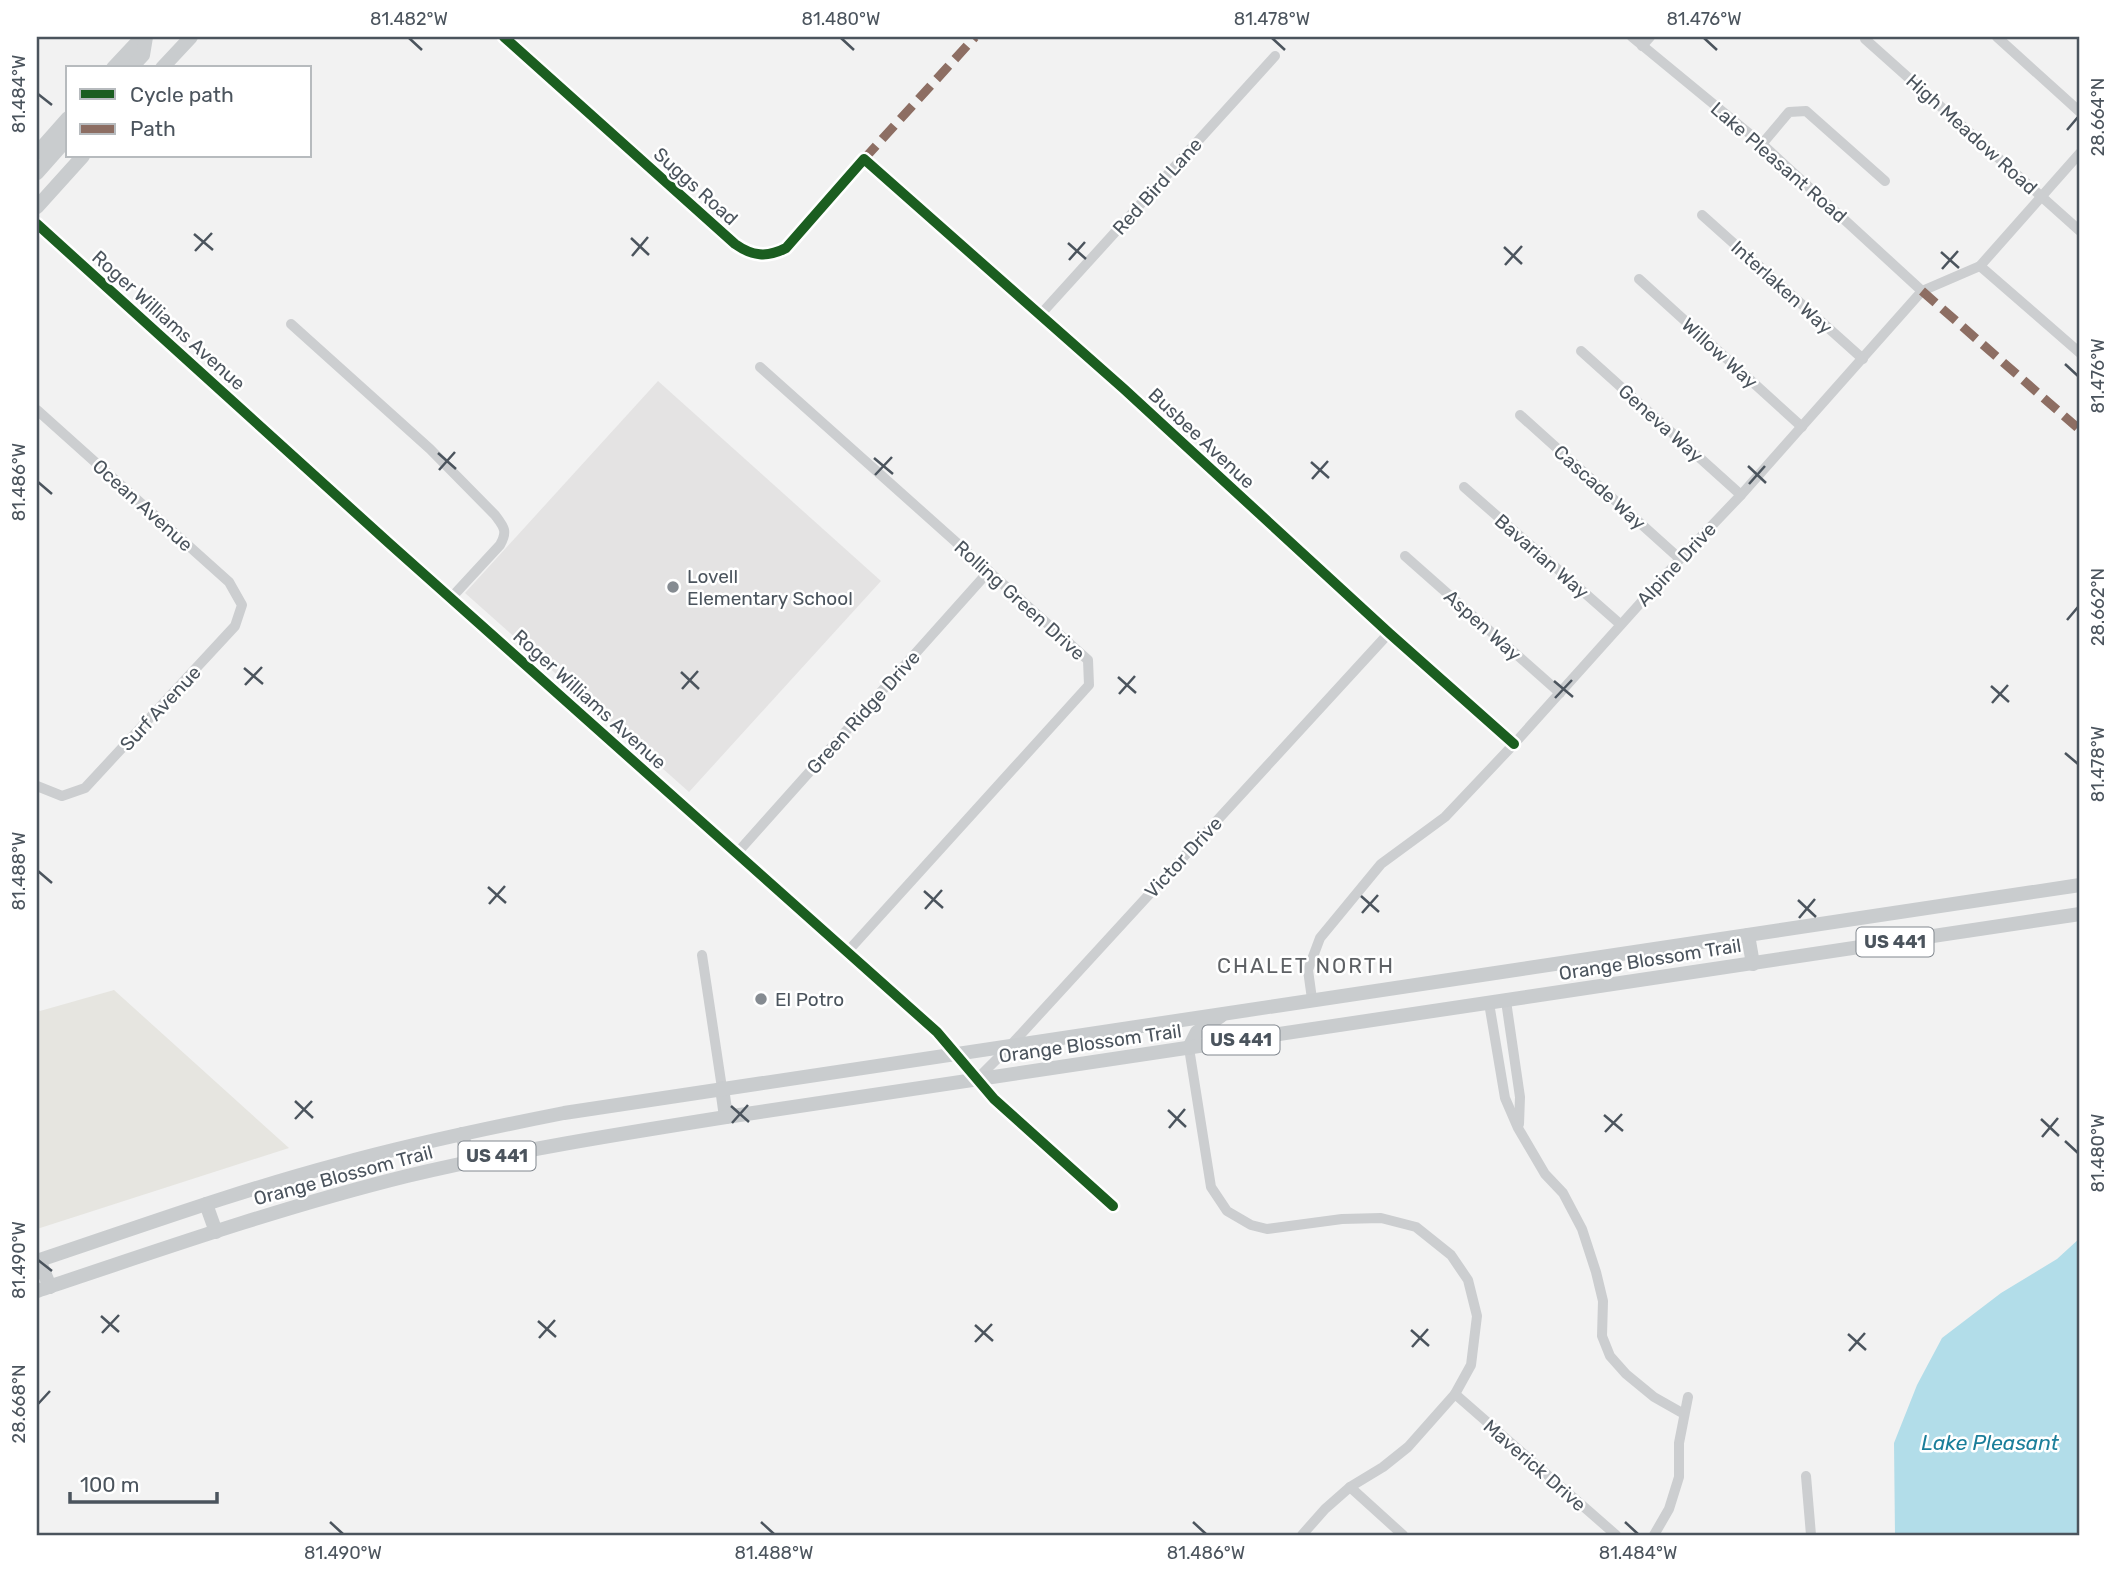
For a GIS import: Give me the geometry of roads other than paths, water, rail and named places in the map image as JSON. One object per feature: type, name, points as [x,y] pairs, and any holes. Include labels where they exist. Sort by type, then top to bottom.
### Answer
[{"type":"main road","points":[[115,66],[144,37]]},
{"type":"main road","points":[[133,66],[143,55],[144,37]]},
{"type":"main road","points":[[164,66],[191,37]]},
{"type":"main road","points":[[37,153],[66,120]]},
{"type":"main road","points":[[37,173],[66,140]]},
{"type":"main road","points":[[37,207],[81,158]]},
{"type":"main road","name":"Orange Blossom Trail","points":[[38,1260],[334,1165],[564,1112],[2080,885]]},
{"type":"main road","name":"Orange Blossom Trail","points":[[43,1289],[344,1193],[469,1162],[726,1117],[2080,915]]},
{"type":"main road","points":[[1748,935],[1753,964]]},
{"type":"main road","points":[[1189,1048],[1197,1032],[1228,1012]]},
{"type":"main road","points":[[722,1088],[726,1117]]},
{"type":"main road","points":[[463,1134],[469,1162]]},
{"type":"main road","points":[[206,1204],[216,1232]]},
{"type":"main road","points":[[38,1260],[43,1289]]},
{"type":"street","name":"Suggs Road","points":[[504,37],[745,251],[773,255],[786,248],[864,159]]},
{"type":"street","name":"Lake Pleasant Road","points":[[1632,37],[1762,144],[1922,291]]},
{"type":"street","points":[[1643,46],[1650,37]]},
{"type":"street","points":[[1997,37],[2080,112]]},
{"type":"street","name":"High Meadow Road","points":[[1864,38],[2080,230]]},
{"type":"street","name":"Red Bird Lane","points":[[1040,315],[1275,57]]},
{"type":"street","points":[[1762,144],[1789,112],[1806,111],[1885,181]]},
{"type":"street","name":"Alpine Drive","points":[[1311,999],[1308,970],[1320,938],[1381,864],[1445,817],[1514,744],[1922,291],[1980,266],[2080,153]]},
{"type":"street","name":"Busbee Avenue","points":[[864,159],[1124,389],[1388,633],[1514,744]]},
{"type":"street","name":"Interlaken Way","points":[[1702,215],[1863,359]]},
{"type":"street","name":"Roger Williams Avenue","points":[[37,225],[937,1032],[994,1099],[1113,1206]]},
{"type":"street","points":[[1980,266],[2080,353]]},
{"type":"street","name":"Willow Way","points":[[1639,279],[1802,427]]},
{"type":"street","points":[[291,324],[430,449],[504,527],[505,537],[500,545],[451,598]]},
{"type":"street","name":"Geneva Way","points":[[1581,351],[1741,495]]},
{"type":"street","name":"Rolling Green Drive","points":[[760,367],[1088,660],[1088,685],[848,951]]},
{"type":"street","name":"Ocean Avenue","points":[[37,410],[229,582],[242,605]]},
{"type":"street","name":"Cascade Way","points":[[1520,415],[1680,559]]},
{"type":"street","name":"Bavarian Way","points":[[1464,487],[1620,624]]},
{"type":"street","name":"Aspen Way","points":[[1405,556],[1560,693]]},
{"type":"street","name":"Green Ridge Drive","points":[[737,853],[989,571]]},
{"type":"street","name":"Surf Avenue","points":[[37,786],[62,796],[85,788],[235,626],[242,605]]},
{"type":"street","name":"Victor Drive","points":[[977,1079],[1012,1045],[1388,633]]},
{"type":"street","points":[[702,955],[722,1088]]},
{"type":"street","points":[[1506,1001],[1520,1097],[1518,1128]]},
{"type":"street","points":[[1489,1003],[1506,1098],[1518,1128],[1545,1174],[1563,1193],[1582,1229],[1603,1301],[1602,1336],[1610,1356],[1626,1374],[1654,1396],[1684,1414]]},
{"type":"street","points":[[1189,1048],[1210,1187],[1227,1211],[1251,1225],[1267,1229],[1342,1219],[1381,1218],[1416,1227],[1451,1255],[1468,1280],[1477,1316],[1476,1342],[1471,1365],[1455,1395],[1408,1447],[1383,1467],[1350,1487],[1325,1509],[1302,1535]]},
{"type":"street","name":"Maverick Drive","points":[[1455,1395],[1616,1535]]},
{"type":"street","points":[[1654,1535],[1669,1509],[1679,1477],[1679,1443],[1688,1397]]},
{"type":"street","points":[[1806,1476],[1811,1535]]},
{"type":"street","points":[[1350,1487],[1403,1535]]},
{"type":"water","name":"Lake Pleasant","points":[[2080,1238],[2080,1535],[1895,1535],[1894,1443],[1917,1385],[1942,1338],[2001,1293],[2057,1259]]},
{"type":"place","name":"Lovell Elementary School","points":[[673,587]]},
{"type":"place","name":"El Potro","points":[[761,999]]},
{"type":"district","name":"CHALET NORTH","points":[[1306,966]]}]
